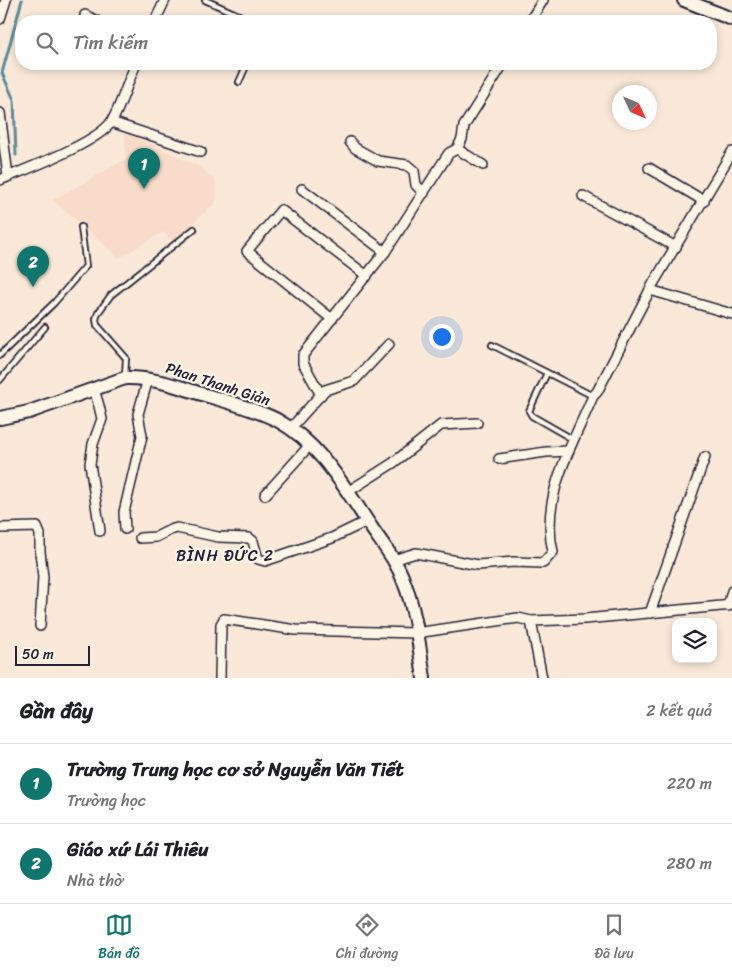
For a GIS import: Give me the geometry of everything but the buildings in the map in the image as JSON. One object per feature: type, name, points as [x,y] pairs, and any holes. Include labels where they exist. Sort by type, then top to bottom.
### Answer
[{"type":"street","points":[[0,19],[6,0]]},
{"type":"street","points":[[158,15],[165,0]]},
{"type":"street","points":[[534,15],[543,0]]},
{"type":"street","points":[[684,0],[732,20]]},
{"type":"street","points":[[0,113],[4,178],[82,144],[100,132],[111,122],[133,70]]},
{"type":"street","points":[[321,395],[303,363],[303,354],[385,252],[449,153],[457,149],[462,139],[464,126],[499,70]]},
{"type":"street","points":[[111,122],[202,152]]},
{"type":"street","points":[[350,142],[356,148],[378,161],[407,165],[414,171],[416,185],[424,193]]},
{"type":"street","points":[[457,149],[483,165]]},
{"type":"street","points":[[393,560],[416,553],[478,565],[514,562],[543,563],[553,552],[549,524],[559,471],[593,396],[597,392],[650,290],[732,152]]},
{"type":"street","points":[[649,168],[704,201]]},
{"type":"street","points":[[302,189],[385,252]]},
{"type":"street","points":[[583,196],[676,247]]},
{"type":"street","points":[[332,318],[247,251],[281,210],[366,276]]},
{"type":"street","points":[[650,290],[732,314]]},
{"type":"street","points":[[290,429],[325,390],[354,381],[389,344]]},
{"type":"street","name":"Phan Thanh Giản","points":[[0,418],[29,412],[125,378],[140,377],[230,403],[277,420],[310,445],[338,476],[388,550],[404,581],[413,614],[424,678]]},
{"type":"street","points":[[125,529],[124,512],[142,436],[138,414],[148,379]]},
{"type":"street","points":[[94,389],[102,419],[93,444],[90,464],[100,531]]},
{"type":"street","points":[[349,491],[393,462],[441,425],[477,423]]},
{"type":"street","points":[[265,495],[310,445]]},
{"type":"street","points":[[499,459],[546,452],[569,451]]},
{"type":"street","points":[[650,613],[705,457]]},
{"type":"street","points":[[140,538],[156,536],[177,528],[212,536],[249,538],[253,541],[258,559],[265,561],[332,538],[367,521]]},
{"type":"street","points":[[0,528],[37,527],[40,534],[43,577],[40,626]]},
{"type":"street","points":[[220,678],[221,624],[224,619],[296,630],[416,633],[518,618],[531,621],[584,619],[730,606],[732,591]]},
{"type":"street","points":[[531,621],[542,678]]},
{"type":"lane","points":[[205,0],[239,15]]},
{"type":"lane","points":[[238,82],[243,70]]},
{"type":"lane","points":[[0,355],[54,303],[86,266],[81,227]]},
{"type":"lane","points":[[125,378],[126,358],[97,325],[98,313],[111,295],[194,229]]},
{"type":"lane","points":[[0,380],[45,327]]},
{"type":"lane","points":[[492,345],[593,396]]},
{"type":"lane","points":[[547,373],[529,411],[532,416],[574,440]]},
{"type":"shaded area","points":[[125,132],[200,167],[215,180],[217,198],[214,204],[173,241],[163,232],[119,258],[53,200],[126,159]]},
{"type":"waterway","points":[[18,15],[22,0]]},
{"type":"waterway","points":[[15,26],[2,73],[14,100],[16,155]]},
{"type":"place","name":"Trường Trung học cơ sở Nguyễn Văn Tiết","points":[[144,189]]},
{"type":"place","name":"Giáo xứ Lái Thiêu","points":[[33,287]]},
{"type":"district","name":"BÌNH ĐỨC 2","points":[[225,555]]}]
